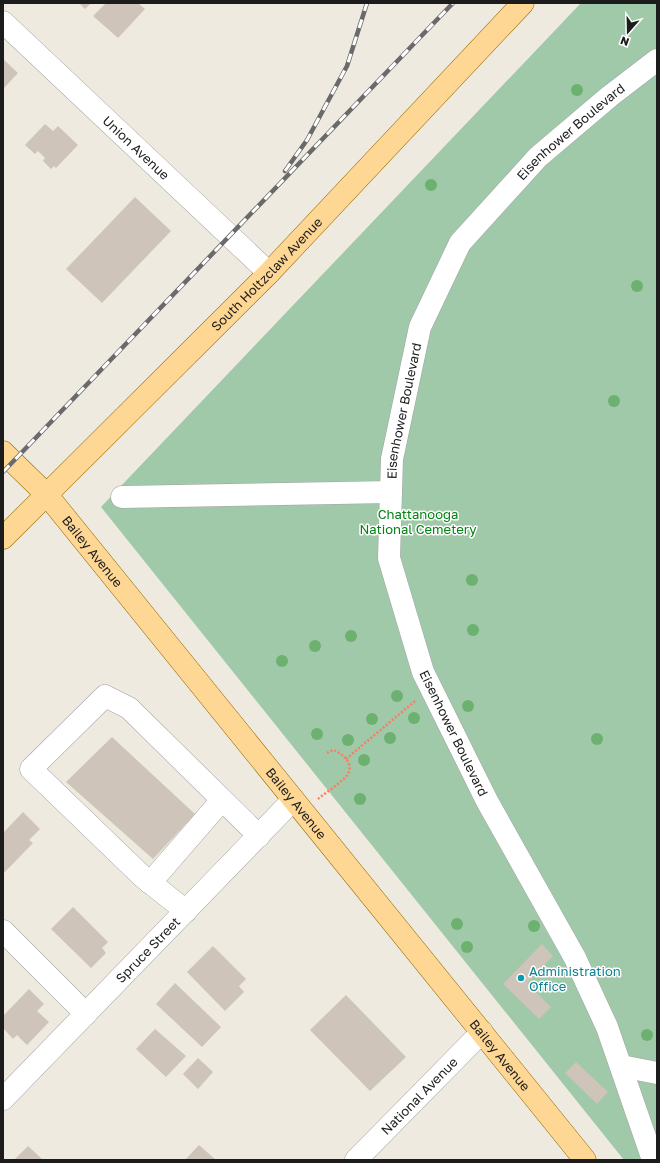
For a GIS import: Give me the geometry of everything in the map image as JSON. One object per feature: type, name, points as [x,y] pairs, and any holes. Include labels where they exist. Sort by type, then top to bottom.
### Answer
[{"type":"main road","name":"South Holtzclaw Avenue","points":[[3,538],[269,273],[522,3]]},
{"type":"main road","name":"Bailey Avenue","points":[[3,452],[47,495],[585,1160]]},
{"type":"street","name":"Union Avenue","points":[[3,22],[269,273]]},
{"type":"street","name":"Eisenhower Boulevard","points":[[653,1160],[607,1027],[575,958],[487,801],[423,672],[390,558],[392,459],[420,327],[460,243],[538,158],[610,96],[657,60]]},
{"type":"street","points":[[122,497],[391,492]]},
{"type":"street","points":[[186,911],[146,880],[30,769],[105,696],[128,708],[259,836]]},
{"type":"street","points":[[146,880],[222,800]]},
{"type":"street","name":"Spruce Street","points":[[3,1099],[259,836],[298,806]]},
{"type":"street","points":[[3,931],[86,1014]]},
{"type":"street","name":"National Avenue","points":[[356,1160],[482,1032]]},
{"type":"street","points":[[621,1066],[657,1073]]},
{"type":"path","points":[[346,759],[431,688]]},
{"type":"path","points":[[298,806],[348,774],[350,767],[340,752],[333,750],[327,753]]},
{"type":"green space","name":"Chattanooga National Cemetery","points":[[581,3],[657,3],[657,1160],[624,1160],[101,507]]},
{"type":"building","points":[[79,3],[91,3],[85,9]]},
{"type":"building","points":[[106,3],[138,3],[145,9],[118,38],[93,16]]},
{"type":"building","points":[[3,59],[18,73],[3,89]]},
{"type":"building","points":[[45,124],[53,131],[58,126],[78,145],[56,168],[54,166],[51,169],[43,161],[45,158],[38,151],[35,154],[25,145]]},
{"type":"building","points":[[135,197],[171,231],[102,303],[66,269]]},
{"type":"building","points":[[112,737],[195,814],[153,859],[66,782]]},
{"type":"building","points":[[23,812],[40,829],[29,840],[33,843],[3,874],[3,833]]},
{"type":"building","points":[[73,907],[108,942],[102,948],[106,953],[91,968],[51,929]]},
{"type":"building","name":"Administration Office","points":[[542,944],[553,956],[527,983],[551,1007],[539,1019],[503,984]]},
{"type":"building","points":[[213,946],[246,979],[239,986],[244,992],[225,1011],[187,972]]},
{"type":"building","points":[[175,983],[221,1027],[202,1047],[156,1004]]},
{"type":"building","points":[[29,989],[44,1004],[37,1011],[49,1022],[27,1045],[17,1035],[13,1039],[3,1028],[3,1016]]},
{"type":"building","points":[[346,995],[406,1057],[370,1091],[310,1030]]},
{"type":"building","points":[[155,1029],[186,1056],[166,1077],[136,1049]]},
{"type":"building","points":[[198,1058],[213,1072],[198,1089],[183,1074]]},
{"type":"building","points":[[576,1062],[608,1092],[597,1104],[565,1073]]},
{"type":"building","points":[[199,1145],[216,1160],[185,1160]]},
{"type":"building","points":[[28,1146],[43,1160],[14,1160]]},
{"type":"railway","points":[[285,171],[307,140],[347,66],[367,3]]},
{"type":"railway","points":[[3,472],[453,3]]},
{"type":"place","name":"Administration Office","points":[[521,978]]}]
